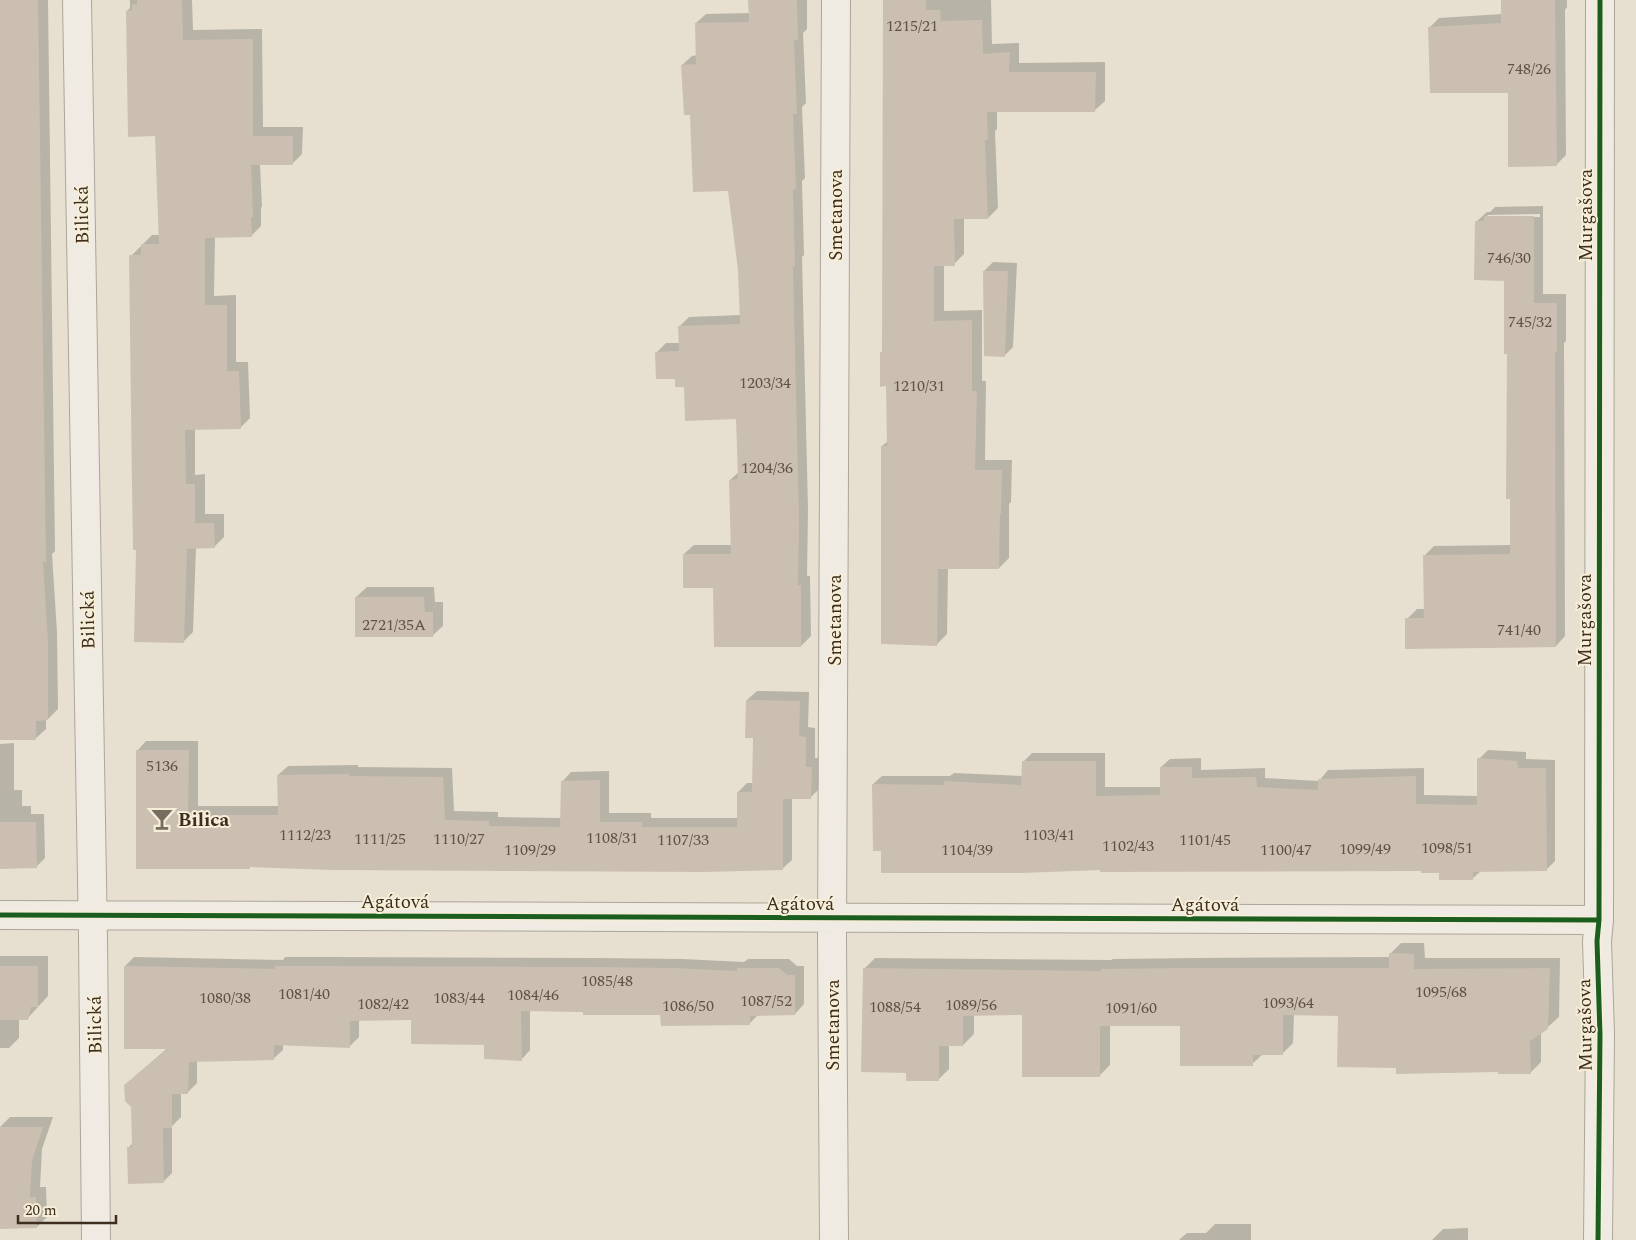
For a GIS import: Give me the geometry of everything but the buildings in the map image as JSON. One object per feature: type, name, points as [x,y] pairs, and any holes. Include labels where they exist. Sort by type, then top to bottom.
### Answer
[{"type":"street","name":"Bilická","points":[[77,0],[96,1240]]},
{"type":"street","name":"Smetanova","points":[[834,1240],[832,918],[836,0]]},
{"type":"street","name":"Murgašova","points":[[1598,1240],[1600,1035],[1597,941],[1599,920],[1600,0]]},
{"type":"street","name":"Agátová","points":[[0,915],[1599,920]]},
{"type":"cycle path","points":[[1598,1240],[1600,1035],[1597,941],[1599,920],[1600,0]]},
{"type":"cycle path","points":[[0,915],[1599,920]]},
{"type":"place","name":"Bilica","points":[[162,819]]}]
